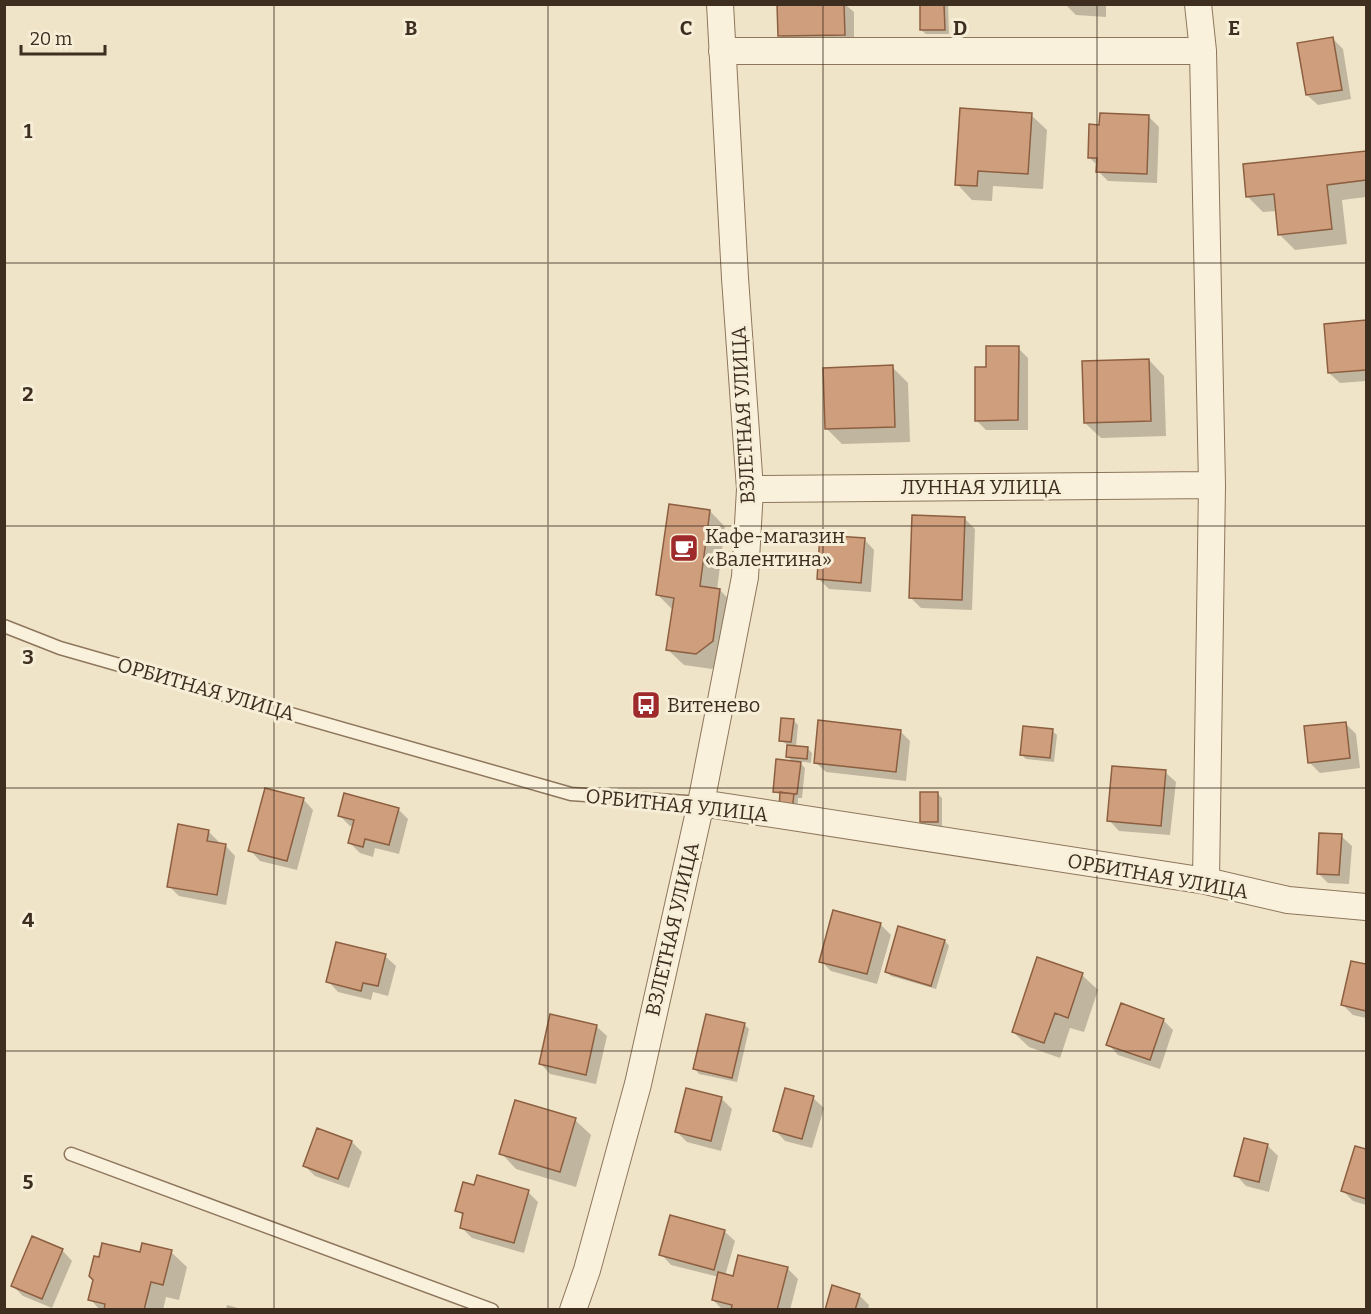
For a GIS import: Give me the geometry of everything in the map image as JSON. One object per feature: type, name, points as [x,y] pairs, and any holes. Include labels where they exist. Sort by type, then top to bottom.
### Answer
[{"type":"street","name":"ВЗЛЕТНАЯ УЛИЦА","points":[[573,1310],[587,1270],[638,1084],[701,803],[745,577],[750,489],[735,278],[720,4]]},
{"type":"street","points":[[1198,4],[1203,51],[1212,485],[1206,881]]},
{"type":"street","points":[[722,51],[1203,51]]},
{"type":"street","name":"ЛУННАЯ УЛИЦА","points":[[750,489],[1212,485]]},
{"type":"street","name":"ОРБИТНАЯ УЛИЦА","points":[[701,803],[1206,881],[1288,900],[1366,907]]},
{"type":"lane","name":"ОРБИТНАЯ УЛИЦА","points":[[4,626],[60,648],[571,794],[701,803]]},
{"type":"lane","points":[[71,1155],[492,1310]]},
{"type":"building","points":[[777,4],[844,4],[845,35],[778,36]]},
{"type":"building","points":[[920,4],[944,4],[945,30],[920,30]]},
{"type":"building","points":[[1333,37],[1342,90],[1306,95],[1297,43]]},
{"type":"building","points":[[960,108],[1032,113],[1028,174],[978,171],[977,186],[955,185]]},
{"type":"building","points":[[1100,113],[1149,115],[1147,174],[1096,172],[1097,158],[1088,158],[1089,124],[1099,125]]},
{"type":"building","points":[[1366,151],[1366,180],[1327,185],[1332,229],[1278,235],[1274,194],[1246,197],[1243,164]]},
{"type":"building","points":[[1366,320],[1366,370],[1328,373],[1324,324]]},
{"type":"building","points":[[986,346],[1019,346],[1018,420],[975,421],[975,367],[986,367]]},
{"type":"building","points":[[1149,359],[1151,421],[1084,423],[1082,361]]},
{"type":"building","points":[[893,365],[895,427],[825,429],[823,368]]},
{"type":"building","name":"Кафе-магазин «Валентина»","points":[[669,504],[710,510],[700,586],[720,589],[713,641],[696,654],[666,650],[674,598],[656,595]]},
{"type":"building","points":[[912,515],[965,517],[962,600],[909,598]]},
{"type":"building","points":[[820,535],[865,538],[861,583],[817,579]]},
{"type":"building","points":[[781,718],[794,719],[791,742],[779,741]]},
{"type":"building","points":[[818,720],[901,730],[896,772],[814,763]]},
{"type":"building","points":[[1346,722],[1350,758],[1308,763],[1304,726]]},
{"type":"building","points":[[1023,726],[1053,729],[1050,758],[1020,755]]},
{"type":"building","points":[[787,745],[808,747],[807,759],[786,757]]},
{"type":"building","points":[[776,759],[801,762],[797,794],[773,792]]},
{"type":"building","points":[[1112,766],[1166,770],[1161,826],[1107,821]]},
{"type":"building","points":[[265,788],[304,798],[287,861],[248,851]]},
{"type":"building","points":[[780,792],[794,794],[792,810],[779,809]]},
{"type":"building","points":[[920,792],[938,792],[938,822],[920,822]]},
{"type":"building","points":[[344,793],[399,808],[389,845],[365,839],[363,847],[348,843],[354,820],[338,816]]},
{"type":"building","points":[[178,824],[209,830],[207,841],[226,844],[217,895],[167,887]]},
{"type":"building","points":[[1319,833],[1342,834],[1339,875],[1317,874]]},
{"type":"building","points":[[833,910],[881,923],[867,974],[819,962]]},
{"type":"building","points":[[898,926],[945,940],[931,986],[885,972]]},
{"type":"building","points":[[336,942],[386,954],[378,986],[363,983],[361,991],[326,982]]},
{"type":"building","points":[[1037,957],[1083,973],[1068,1018],[1055,1013],[1044,1043],[1012,1032]]},
{"type":"building","points":[[1351,961],[1366,964],[1366,1011],[1341,1005]]},
{"type":"building","points":[[1121,1003],[1164,1019],[1150,1060],[1106,1045]]},
{"type":"building","points":[[550,1014],[597,1025],[586,1075],[539,1064]]},
{"type":"building","points":[[706,1014],[745,1023],[732,1078],[693,1069]]},
{"type":"building","points":[[686,1088],[722,1097],[711,1141],[675,1132]]},
{"type":"building","points":[[785,1088],[814,1096],[802,1139],[773,1131]]},
{"type":"building","points":[[515,1100],[576,1118],[560,1172],[499,1154]]},
{"type":"building","points":[[317,1128],[352,1141],[338,1179],[303,1166]]},
{"type":"building","points":[[1244,1138],[1268,1144],[1259,1182],[1234,1176]]},
{"type":"building","points":[[1355,1146],[1366,1149],[1366,1199],[1341,1191]]},
{"type":"building","points":[[477,1175],[529,1190],[514,1243],[460,1228],[463,1213],[455,1211],[463,1182],[474,1185]]},
{"type":"building","points":[[670,1215],[725,1230],[714,1270],[659,1255]]},
{"type":"building","points":[[32,1236],[63,1249],[42,1299],[11,1286]]},
{"type":"building","points":[[102,1243],[140,1252],[142,1243],[172,1250],[163,1285],[151,1282],[144,1310],[104,1310],[105,1304],[88,1300],[93,1280],[89,1276],[94,1256],[99,1257]]},
{"type":"building","points":[[738,1255],[788,1267],[777,1310],[731,1310],[732,1305],[712,1300],[718,1272],[733,1276]]},
{"type":"building","points":[[832,1285],[860,1294],[855,1310],[825,1310]]},
{"type":"place","name":"Кафе-магазин «Валентина»","points":[[684,548]]},
{"type":"place","name":"Витенево","points":[[646,705]]}]
